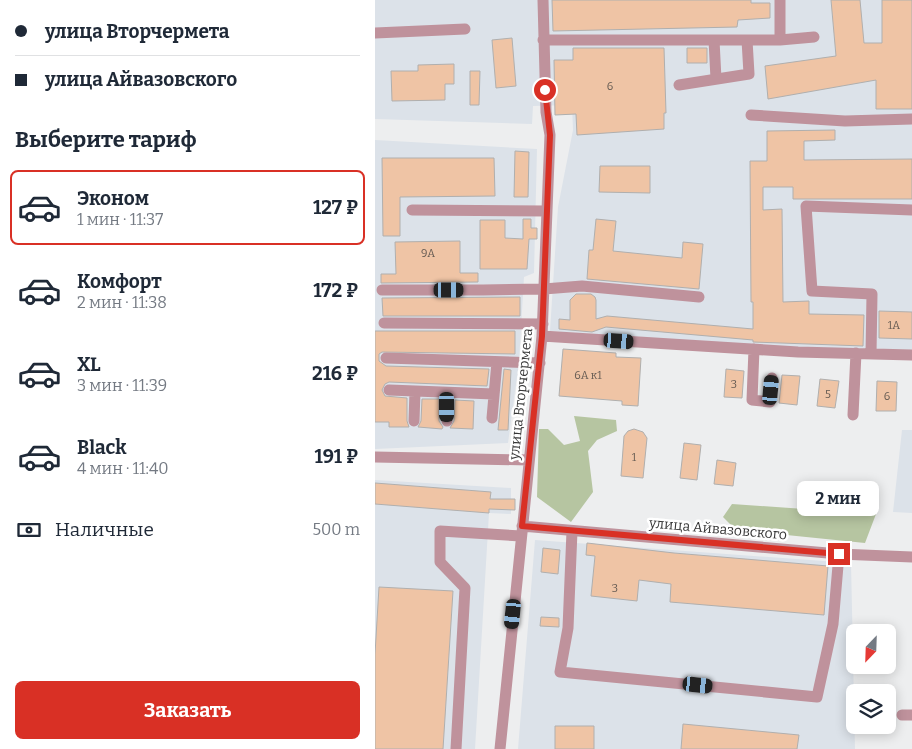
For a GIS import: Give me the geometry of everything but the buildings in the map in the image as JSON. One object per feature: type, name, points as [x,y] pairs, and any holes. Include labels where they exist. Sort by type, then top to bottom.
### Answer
[{"type":"street","name":"улица Вторчермета","points":[[500,749],[543,324],[550,135],[543,40],[543,0]]},
{"type":"street","points":[[780,0],[781,40]]},
{"type":"street","points":[[375,33],[465,29]]},
{"type":"street","points":[[543,40],[781,40],[814,37]]},
{"type":"street","points":[[714,40],[716,79]]},
{"type":"street","points":[[679,85],[749,74],[747,40]]},
{"type":"street","points":[[751,115],[845,121],[912,119]]},
{"type":"street","points":[[871,354],[872,294],[812,291],[806,206],[912,210]]},
{"type":"street","points":[[412,210],[547,211]]},
{"type":"street","points":[[383,290],[544,289],[582,286],[699,297]]},
{"type":"street","points":[[384,324],[543,324]]},
{"type":"street","points":[[542,336],[754,349],[912,355]]},
{"type":"street","points":[[754,349],[752,400],[770,402],[773,378]]},
{"type":"street","points":[[853,414],[856,353]]},
{"type":"street","points":[[386,358],[540,363]]},
{"type":"street","points":[[492,418],[497,362]]},
{"type":"street","points":[[389,390],[494,394]]},
{"type":"street","points":[[415,391],[415,421]]},
{"type":"street","points":[[447,392],[447,421]]},
{"type":"street","points":[[375,457],[529,460]]},
{"type":"street","name":"улица Айвазовского","points":[[456,749],[465,588],[440,562],[441,531],[572,531],[839,554],[912,557]]},
{"type":"street","points":[[572,531],[568,628],[560,672],[817,697],[833,624],[839,554]]},
{"type":"shaded area","points":[[375,0],[912,0],[912,350],[749,346],[550,331],[558,207],[573,130],[572,105],[533,106],[532,124],[375,119]]},
{"type":"shaded area","points":[[375,140],[537,149],[534,273],[524,277],[519,362],[508,443],[375,449]]},
{"type":"shaded area","points":[[902,430],[912,430],[912,513],[893,512]]},
{"type":"shaded area","points":[[375,480],[511,488],[511,514],[489,513],[475,749],[375,749]]},
{"type":"shaded area","points":[[535,540],[851,563],[852,624],[846,624],[846,674],[853,674],[854,684],[846,684],[846,734],[855,734],[855,749],[518,749]]},
{"type":"green space","points":[[574,416],[616,420],[617,431],[597,440],[588,451],[593,492],[571,522],[537,497],[539,429],[548,429],[564,445],[580,441]]},
{"type":"green space","points":[[732,504],[876,514],[865,543],[736,530],[723,517]]},
{"type":"route","points":[[545,90],[550,135],[542,336],[522,526],[839,554]]}]
